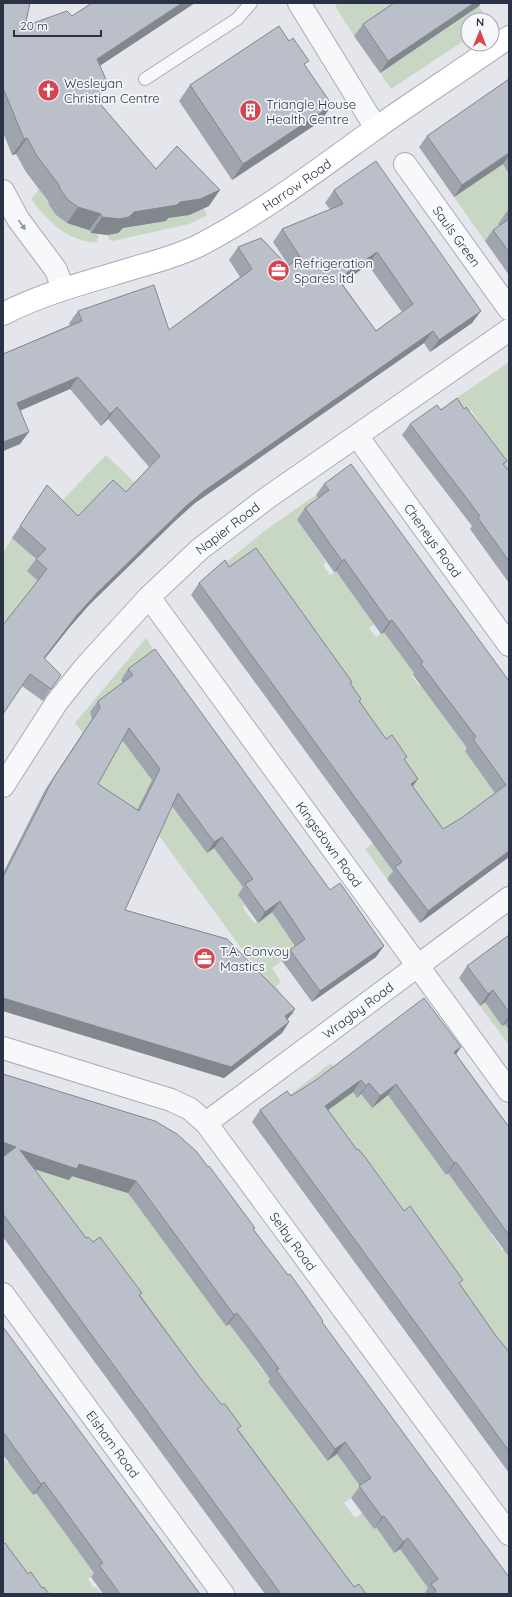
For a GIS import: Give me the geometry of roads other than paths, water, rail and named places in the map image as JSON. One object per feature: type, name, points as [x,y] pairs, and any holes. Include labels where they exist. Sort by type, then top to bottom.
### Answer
[{"type":"main road","name":"Harrow Road","points":[[3,314],[13,308],[63,289],[168,258],[199,245],[268,205],[376,128],[509,37]]},
{"type":"street","points":[[299,3],[376,128]]},
{"type":"street","name":"Sauls Green","points":[[405,164],[509,309]]},
{"type":"street","points":[[3,191],[18,220],[56,270],[63,289]]},
{"type":"street","name":"Napier Road","points":[[3,786],[57,702],[85,667],[149,597],[200,549],[267,498],[509,330]]},
{"type":"street","name":"Cheneys Road","points":[[356,436],[509,645]]},
{"type":"street","name":"Kingsdown Road","points":[[149,597],[509,1091]]},
{"type":"street","name":"Wragby Road","points":[[206,1123],[509,898]]},
{"type":"street","name":"Selby Road","points":[[3,1048],[171,1100],[190,1109],[206,1123],[509,1534]]},
{"type":"street","name":"Elsham Road","points":[[3,1294],[223,1594]]},
{"type":"lane","points":[[145,79],[236,19],[251,3]]},
{"type":"place","name":"Wesleyan Christian Centre","points":[[48,90]]},
{"type":"place","name":"Triangle House Health Centre","points":[[250,111]]},
{"type":"place","name":"Refrigeration Spares ltd","points":[[279,270]]},
{"type":"place","name":"T.A. Convoy Mastics","points":[[204,958]]}]
